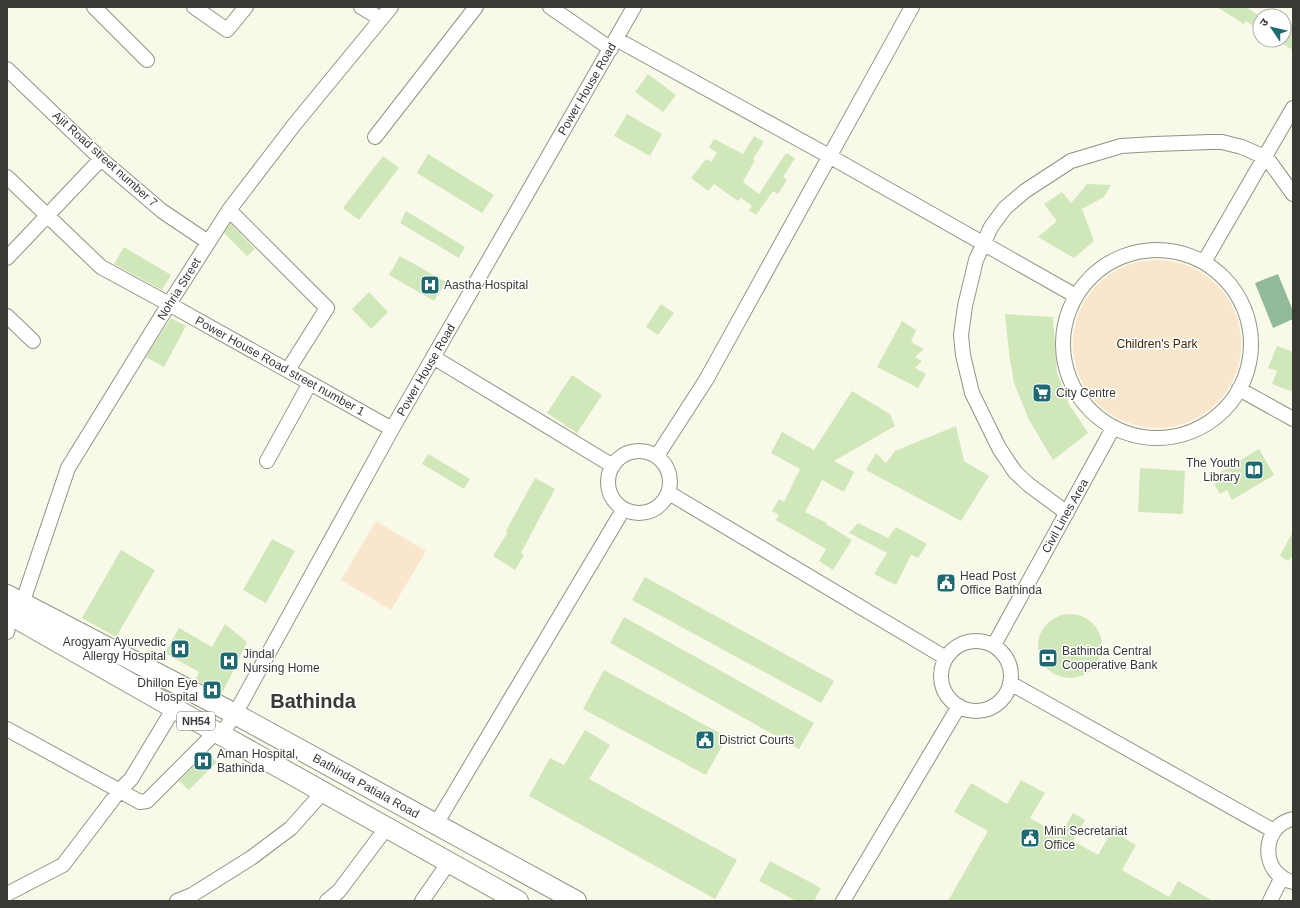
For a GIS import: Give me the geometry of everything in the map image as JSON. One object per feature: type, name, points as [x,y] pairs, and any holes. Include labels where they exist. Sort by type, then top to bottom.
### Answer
[{"type":"highway","name":"NH54","points":[[11,612],[219,734],[518,901]]},
{"type":"highway","name":"Bathinda Patiala Road","points":[[11,612],[235,714],[576,901]]},
{"type":"street","points":[[94,7],[147,60]]},
{"type":"street","points":[[194,7],[227,30],[246,7]]},
{"type":"street","points":[[362,7],[381,19]]},
{"type":"street","name":"Nohria Street","points":[[11,612],[68,468],[228,210],[294,125],[391,7]]},
{"type":"street","points":[[375,137],[476,7]]},
{"type":"street","points":[[550,7],[613,44],[829,156],[1076,296]]},
{"type":"street","name":"Power House Road","points":[[7,729],[140,802],[147,801],[219,734],[235,714],[392,429],[634,7]]},
{"type":"street","points":[[657,456],[706,380],[912,7]]},
{"type":"street","name":"Ajit Road street number 7","points":[[7,69],[101,159],[162,211],[208,242]]},
{"type":"street","points":[[1204,262],[1293,108]]},
{"type":"street","points":[[1067,513],[1049,501],[1018,475],[999,448],[972,393],[963,355],[961,334],[962,322],[976,260],[985,244],[991,227],[1005,208],[1025,191],[1071,161],[1125,146],[1222,142],[1242,147],[1265,157],[1271,162],[1293,194]]},
{"type":"street","points":[[7,258],[101,159]]},
{"type":"street","name":"Power House Road street number 1","points":[[7,177],[101,267],[392,429]]},
{"type":"street","points":[[228,210],[327,308],[288,370]]},
{"type":"street","points":[[1147,250],[1176,252],[1204,262],[1226,280],[1242,305],[1250,333],[1249,362],[1239,390],[1221,412],[1209,421],[1197,429],[1170,438],[1141,437],[1113,428],[1089,410],[1071,385],[1063,356],[1064,325],[1076,296],[1094,274],[1100,270],[1119,258],[1147,250]]},
{"type":"street","points":[[7,316],[33,342]]},
{"type":"street","points":[[433,357],[613,466]]},
{"type":"street","points":[[267,461],[310,383]]},
{"type":"street","points":[[1239,390],[1293,419]]},
{"type":"street","name":"Civil Lines Area","points":[[994,646],[1113,428]]},
{"type":"street","points":[[643,451],[657,456],[668,468],[671,482],[666,500],[654,510],[637,514],[623,510],[611,496],[608,481],[613,466],[626,454],[643,451]]},
{"type":"street","points":[[669,493],[946,658]]},
{"type":"street","points":[[436,824],[623,510]]},
{"type":"street","points":[[972,641],[983,642],[994,646],[1002,652],[1008,661],[1011,672],[1010,683],[1006,693],[999,702],[980,710],[969,710],[959,706],[950,699],[944,690],[942,668],[946,658],[953,650],[962,644],[972,641]]},
{"type":"street","points":[[1010,683],[1274,831]]},
{"type":"street","points":[[843,901],[959,706]]},
{"type":"street","points":[[7,894],[63,865],[120,790],[131,779],[174,708]]},
{"type":"street","points":[[177,901],[192,895],[251,858],[291,828],[323,792]]},
{"type":"street","points":[[1270,901],[1288,879],[1274,870],[1269,861],[1267,851],[1269,840],[1274,831],[1281,824],[1293,819]]},
{"type":"street","points":[[327,901],[339,891],[387,828]]},
{"type":"street","points":[[422,901],[449,862]]},
{"type":"green space","name":"Children's Park","points":[[1149,260],[1165,260],[1189,266],[1197,270],[1210,279],[1222,291],[1235,312],[1241,336],[1241,352],[1235,376],[1227,391],[1210,409],[1189,422],[1165,428],[1149,428],[1125,422],[1110,414],[1087,391],[1079,376],[1073,352],[1073,336],[1079,312],[1087,297],[1110,274],[1125,266]]},
{"type":"green space","points":[[376,521],[426,551],[391,610],[341,580]]},
{"type":"shaded area","points":[[1278,274],[1293,311],[1293,319],[1273,328],[1255,283]]},
{"type":"building","points":[[1217,7],[1246,7],[1252,11],[1252,25],[1246,21],[1244,24]]},
{"type":"building","points":[[1293,22],[1293,50],[1290,48],[1292,48]]},
{"type":"building","points":[[648,74],[676,95],[663,112],[635,92]]},
{"type":"building","points":[[627,114],[662,134],[650,156],[614,136]]},
{"type":"building","points":[[754,136],[764,142],[753,159],[755,160],[743,182],[759,194],[786,153],[795,158],[783,177],[787,180],[778,194],[773,191],[756,215],[749,210],[752,206],[741,198],[738,201],[714,184],[708,191],[691,178],[706,159],[711,162],[717,153],[709,147],[714,139],[743,154]]},
{"type":"building","points":[[428,154],[494,195],[482,213],[417,173]]},
{"type":"building","points":[[383,156],[399,168],[359,220],[343,208]]},
{"type":"building","points":[[1087,184],[1111,185],[1104,197],[1082,209],[1094,241],[1074,258],[1038,237],[1057,221],[1044,204],[1062,192],[1071,203]]},
{"type":"building","points":[[406,211],[465,247],[459,258],[400,223]]},
{"type":"building","points":[[230,223],[255,249],[247,256],[224,233]]},
{"type":"building","points":[[124,247],[171,275],[162,290],[114,264]]},
{"type":"building","points":[[400,256],[446,282],[434,301],[389,275]]},
{"type":"building","points":[[369,292],[388,312],[371,329],[352,309]]},
{"type":"building","points":[[661,304],[674,313],[658,335],[646,327]]},
{"type":"building","name":"City Centre","points":[[1005,314],[1053,317],[1057,373],[1069,404],[1088,433],[1053,460],[1029,420],[1014,383]]},
{"type":"building","points":[[171,318],[186,326],[164,367],[146,357]]},
{"type":"building","points":[[902,321],[916,330],[911,342],[924,349],[915,357],[922,361],[915,368],[926,374],[918,388],[877,367]]},
{"type":"building","points":[[1277,346],[1293,352],[1293,392],[1272,384],[1277,371],[1268,368]]},
{"type":"building","points":[[572,375],[602,395],[577,433],[547,413]]},
{"type":"building","points":[[852,391],[890,414],[895,426],[834,461],[854,472],[844,492],[822,480],[805,512],[827,523],[826,524],[852,540],[833,570],[819,561],[826,549],[776,520],[779,515],[772,511],[779,499],[784,502],[800,469],[771,453],[782,432],[814,450]]},
{"type":"building","points":[[956,426],[964,461],[989,476],[961,521],[866,470],[876,453],[886,463],[895,451]]},
{"type":"building","points":[[1259,449],[1274,475],[1232,500],[1227,490],[1220,494],[1214,484],[1218,482],[1214,476]]},
{"type":"building","points":[[428,454],[470,479],[464,489],[422,464]]},
{"type":"building","points":[[1140,468],[1185,471],[1183,514],[1138,512]]},
{"type":"building","points":[[535,478],[555,489],[521,553],[524,555],[515,570],[493,556],[508,532],[506,531]]},
{"type":"building","points":[[858,523],[888,538],[896,527],[927,544],[918,558],[911,555],[896,585],[874,574],[887,553],[849,533]]},
{"type":"building","points":[[1293,531],[1293,556],[1288,561],[1280,556]]},
{"type":"building","points":[[272,539],[295,551],[266,603],[243,590]]},
{"type":"building","points":[[121,550],[155,570],[116,637],[82,618]]},
{"type":"building","points":[[645,577],[834,681],[821,703],[632,600]]},
{"type":"building","points":[[1064,614],[1076,614],[1093,623],[1100,634],[1102,646],[1100,658],[1093,669],[1076,678],[1064,678],[1052,673],[1043,664],[1038,652],[1038,640],[1043,628],[1052,619]]},
{"type":"building","points":[[624,617],[814,723],[799,749],[610,643]]},
{"type":"building","points":[[225,624],[247,642],[222,694],[195,680],[199,672],[165,653],[179,628],[212,647]]},
{"type":"building","points":[[604,670],[727,737],[706,775],[583,709]]},
{"type":"building","points":[[585,730],[610,745],[589,779],[737,860],[715,899],[529,796],[550,758],[564,765]]},
{"type":"building","points":[[207,753],[217,762],[189,790],[179,781]]},
{"type":"building","name":"Mini Secretariat Office","points":[[1021,780],[1045,793],[1030,818],[1060,835],[1073,813],[1085,820],[1073,841],[1098,855],[1112,831],[1136,845],[1122,870],[1169,897],[1178,881],[1213,901],[948,901],[988,831],[954,812],[971,783],[1007,804]]},
{"type":"building","points":[[770,861],[821,888],[814,901],[796,901],[759,881]]},
{"type":"place","name":"Aastha Hospital","points":[[430,285]]},
{"type":"place","name":"City Centre","points":[[1042,393]]},
{"type":"place","name":"The Youth Library","points":[[1254,470]]},
{"type":"place","name":"Head Post Office Bathinda","points":[[946,583]]},
{"type":"place","name":"Arogyam Ayurvedic Allergy Hospital","points":[[180,649]]},
{"type":"place","name":"Bathinda Central Cooperative Bank","points":[[1048,658]]},
{"type":"place","name":"Jindal Nursing Home","points":[[229,661]]},
{"type":"place","name":"Dhillon Eye Hospital","points":[[212,690]]},
{"type":"place","name":"District Courts","points":[[705,740]]},
{"type":"place","name":"Aman Hospital, Bathinda","points":[[203,761]]},
{"type":"place","name":"Mini Secretariat Office","points":[[1030,838]]},
{"type":"district","name":"Bathinda","points":[[313,701]]}]
